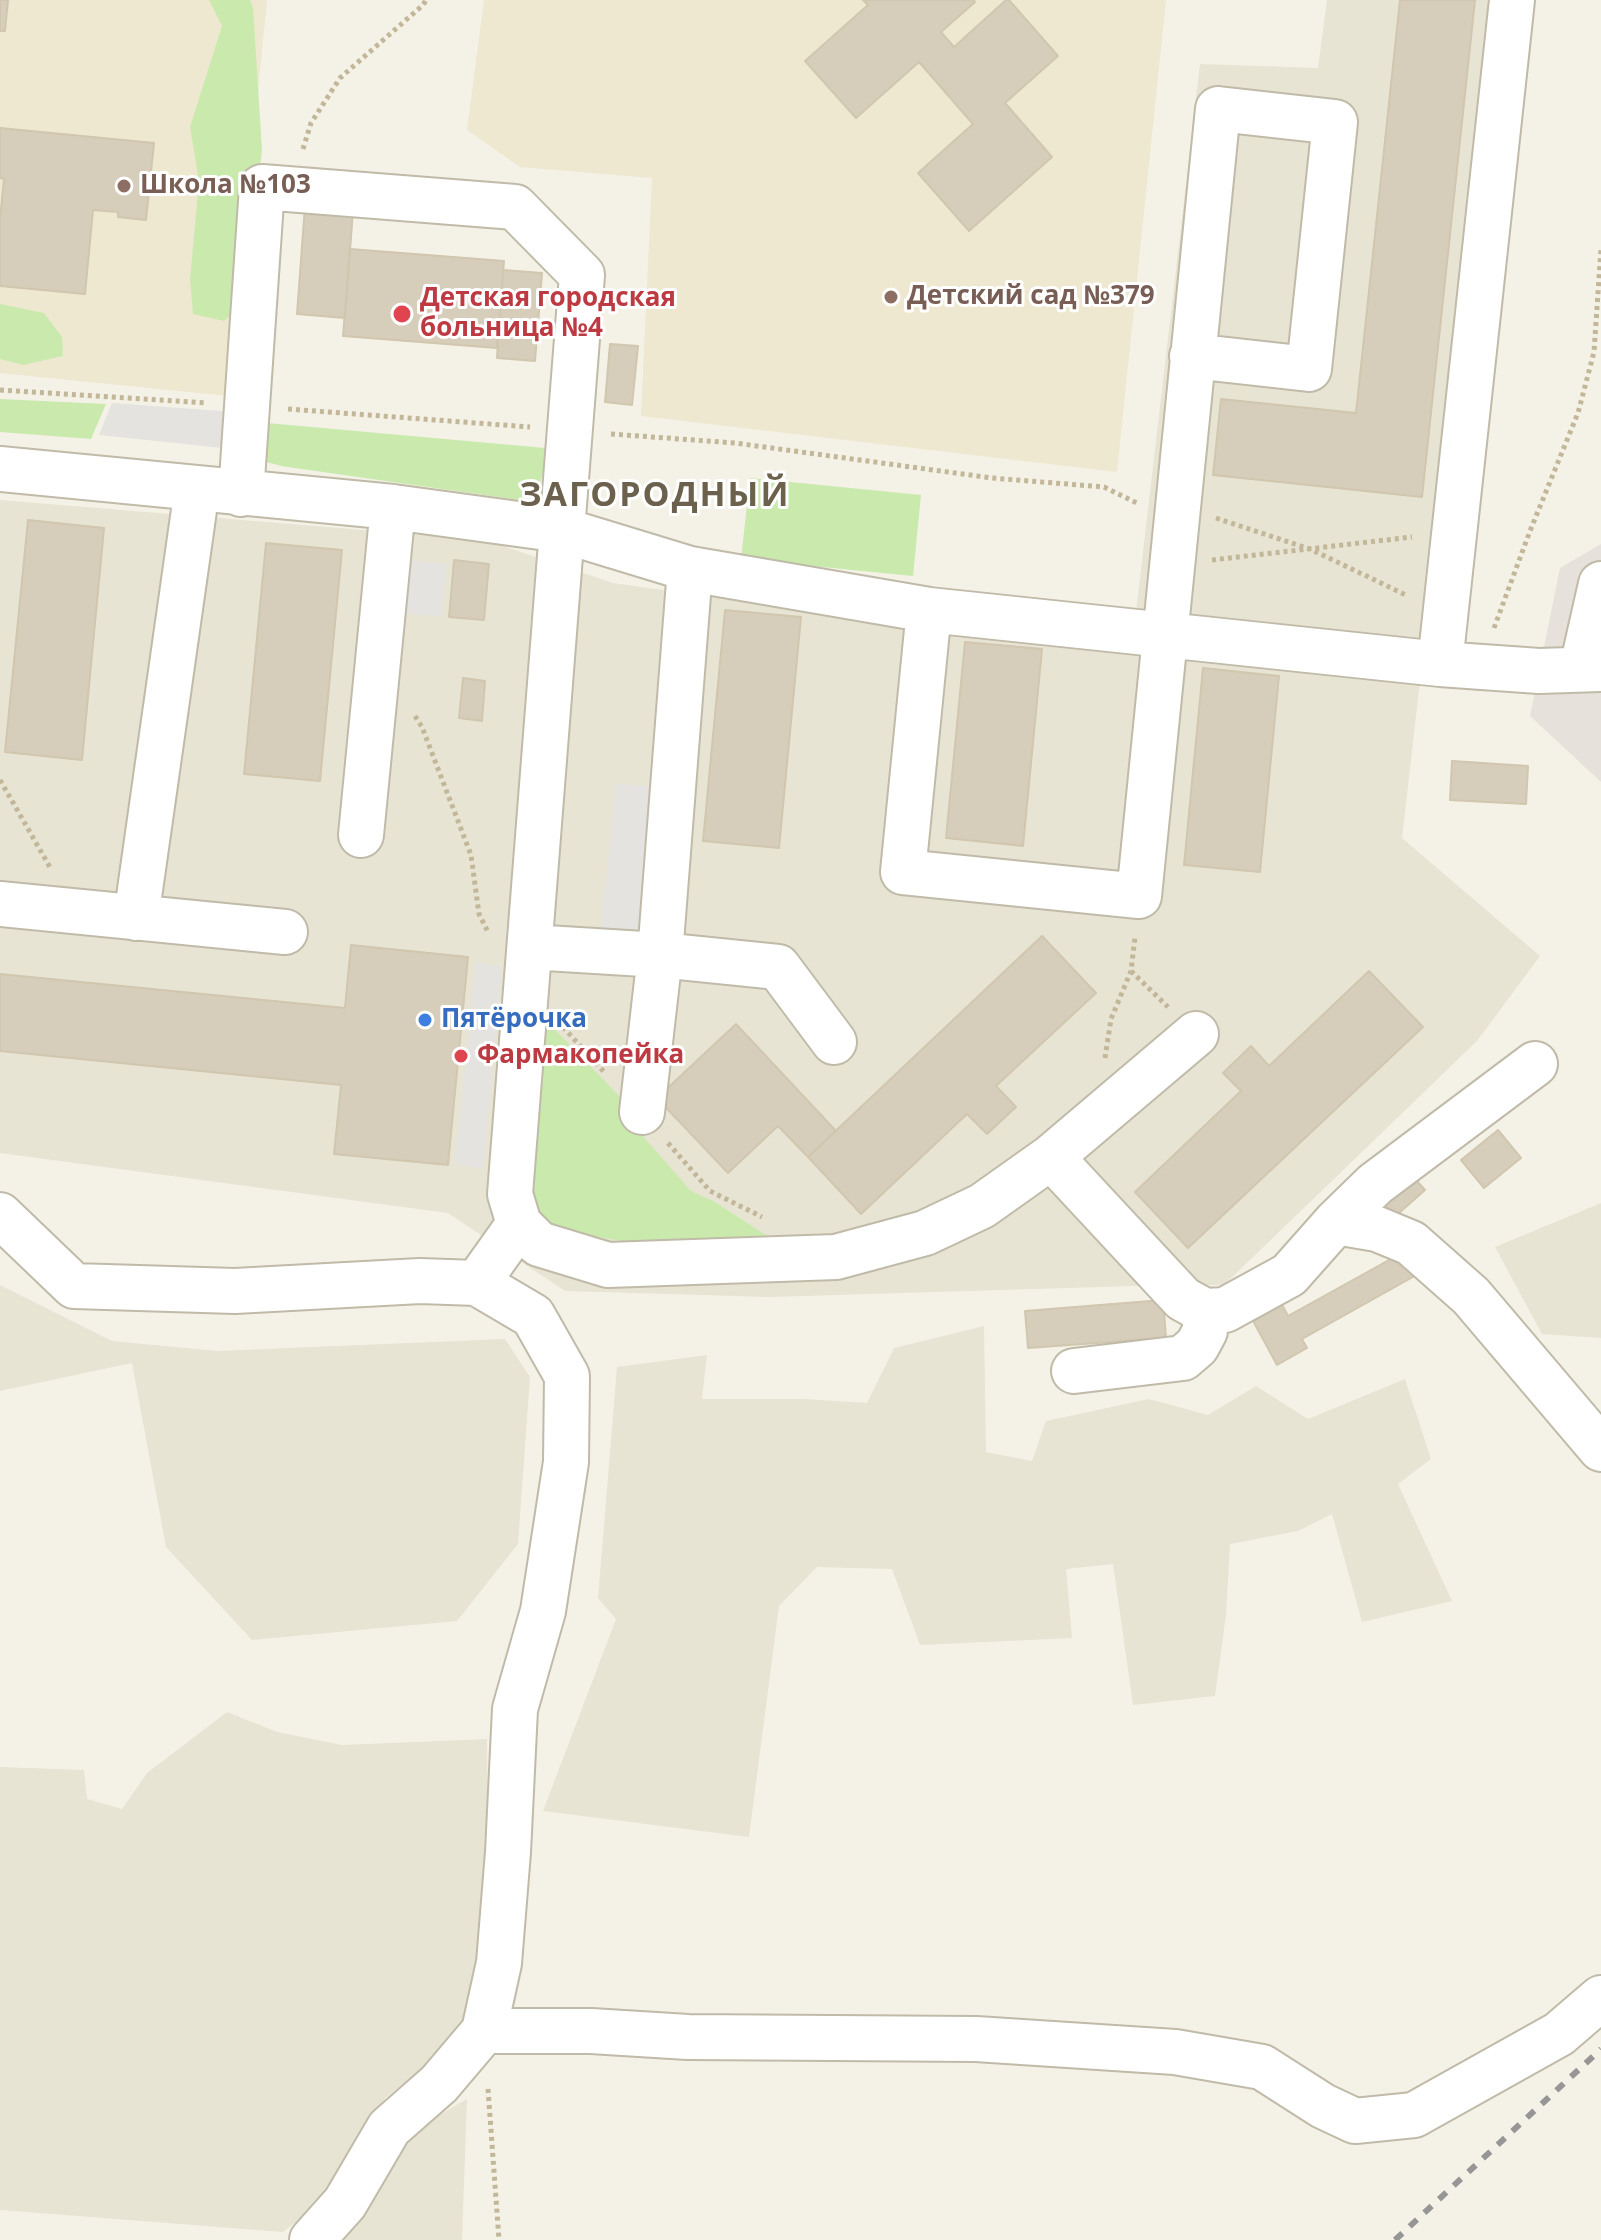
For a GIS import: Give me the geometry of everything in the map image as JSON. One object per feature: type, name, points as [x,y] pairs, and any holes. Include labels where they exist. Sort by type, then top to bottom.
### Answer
[{"type":"street","points":[[1460,665],[1445,614],[1512,0]]},
{"type":"street","points":[[929,610],[903,872],[1139,896],[1176,513],[1192,356],[1218,109],[1335,122],[1309,369],[1192,356]]},
{"type":"street","points":[[241,494],[262,187],[515,207],[582,275],[562,530],[510,942],[510,1194],[519,1224],[539,1244],[608,1265],[836,1257],[925,1233],[982,1206],[1051,1157],[1196,1034]]},
{"type":"street","points":[[0,471],[393,507],[562,530],[690,569],[929,610],[1539,671],[1592,668],[1601,584]]},
{"type":"street","points":[[136,918],[197,489]]},
{"type":"street","points":[[361,835],[393,507]]},
{"type":"street","points":[[642,1112],[660,955],[690,569]]},
{"type":"street","points":[[0,904],[285,932]]},
{"type":"street","points":[[510,942],[778,967],[834,1042]]},
{"type":"street","points":[[1051,1157],[1183,1299],[1205,1311],[1225,1310],[1289,1275],[1375,1184],[1535,1064]]},
{"type":"street","points":[[0,1215],[74,1286],[235,1291],[420,1281],[477,1283],[533,1316],[567,1376],[566,1462],[543,1611],[515,1709],[499,1963],[484,2031],[439,2084],[389,2128],[345,2203],[312,2240]]},
{"type":"street","points":[[1336,1222],[1377,1229],[1411,1243],[1471,1296],[1601,1449]]},
{"type":"street","points":[[477,1283],[519,1224]]},
{"type":"street","points":[[1074,1371],[1183,1358],[1197,1346],[1205,1331],[1205,1311]]},
{"type":"street","points":[[484,2031],[591,2031],[688,2037],[976,2039],[1175,2052],[1262,2067],[1323,2106],[1355,2121],[1414,2115],[1559,2034],[1601,1998]]},
{"type":"path","points":[[292,188],[311,123],[340,78],[426,0]]},
{"type":"path","points":[[1460,665],[1530,531],[1578,413],[1594,352],[1601,249]]},
{"type":"path","points":[[0,390],[247,405],[735,443],[992,478],[1104,487],[1176,513],[1310,549],[1445,614]]},
{"type":"path","points":[[1171,565],[1454,532]]},
{"type":"path","points":[[415,715],[471,855],[479,914],[510,942]]},
{"type":"path","points":[[0,780],[76,912]]},
{"type":"path","points":[[1096,1119],[1111,1019],[1131,971],[1139,896]]},
{"type":"path","points":[[484,2031],[499,2240]]},
{"type":"shaded area","name":"Школа №103","points":[[0,0],[267,0],[228,396],[0,373]]},
{"type":"shaded area","name":"Детский сад №379","points":[[484,0],[1166,0],[1117,472],[641,416],[652,178],[520,167],[467,130]]},
{"type":"shaded area","points":[[1327,0],[1498,0],[1402,838],[1540,956],[1477,1041],[1224,1285],[770,1297],[565,1291],[448,1213],[0,1153],[0,500],[485,540],[613,583],[1131,655],[1200,64],[1318,68]]},
{"type":"shaded area","points":[[112,403],[235,412],[232,449],[99,435]]},
{"type":"shaded area","points":[[1601,544],[1601,782],[1530,716],[1560,568]]},
{"type":"shaded area","points":[[403,559],[447,564],[441,616],[400,614]]},
{"type":"shaded area","points":[[616,783],[654,787],[641,937],[600,936]]},
{"type":"shaded area","points":[[476,962],[502,967],[483,1169],[455,1164]]},
{"type":"shaded area","points":[[1601,1203],[1601,1338],[1542,1334],[1495,1247]]},
{"type":"shaded area","points":[[0,1285],[112,1341],[217,1351],[505,1339],[530,1377],[518,1544],[457,1621],[252,1640],[166,1547],[132,1363],[0,1391]]},
{"type":"shaded area","points":[[984,1326],[986,1452],[1032,1461],[1046,1421],[1149,1399],[1208,1415],[1256,1386],[1308,1419],[1405,1379],[1431,1459],[1398,1484],[1452,1601],[1362,1622],[1332,1514],[1298,1531],[1230,1544],[1226,1615],[1215,1696],[1133,1705],[1113,1564],[1066,1569],[1072,1638],[920,1645],[892,1569],[817,1567],[779,1606],[749,1837],[543,1811],[616,1619],[598,1598],[617,1367],[707,1355],[702,1399],[805,1399],[867,1403],[894,1348]]},
{"type":"shaded area","points":[[227,1712],[277,1732],[342,1745],[487,1739],[488,1910],[466,2016],[417,2073],[385,2098],[322,2201],[283,2232],[0,2210],[0,1767],[84,1770],[87,1799],[122,1809],[147,1773]]},
{"type":"shaded area","points":[[467,2099],[462,2240],[329,2240],[394,2141]]},
{"type":"green space","points":[[209,0],[250,0],[253,8],[262,150],[243,304],[224,321],[193,314],[190,279],[199,181],[190,127],[222,26]]},
{"type":"green space","points":[[0,304],[44,313],[62,337],[63,356],[23,365],[0,359]]},
{"type":"green space","points":[[0,399],[106,404],[91,439],[0,432]]},
{"type":"green space","points":[[256,422],[545,448],[543,473],[534,492],[519,500],[281,466],[259,460]]},
{"type":"green space","points":[[750,478],[921,495],[913,576],[741,559]]},
{"type":"green space","points":[[539,1013],[622,1099],[634,1126],[691,1191],[715,1202],[772,1239],[674,1249],[571,1233],[553,1226],[533,1209],[527,1164]]},
{"type":"building","points":[[0,0],[8,0],[5,31],[0,31]]},
{"type":"building","points":[[863,0],[974,0],[941,32],[954,47],[1009,0],[1058,56],[1005,103],[1052,157],[969,231],[918,173],[973,124],[919,62],[856,118],[805,61],[868,5]]},
{"type":"building","points":[[1400,0],[1475,0],[1422,497],[1213,475],[1221,399],[1356,413]]},
{"type":"building","points":[[0,128],[154,143],[146,220],[118,217],[118,212],[93,210],[85,294],[0,286],[0,219],[4,179],[0,178]]},
{"type":"building","points":[[305,206],[353,210],[345,318],[297,314]]},
{"type":"building","points":[[350,249],[504,261],[497,348],[343,336]]},
{"type":"building","points":[[503,270],[542,273],[535,361],[497,358]]},
{"type":"building","points":[[610,344],[638,346],[632,405],[605,402]]},
{"type":"building","points":[[28,520],[104,528],[82,760],[5,752]]},
{"type":"building","points":[[266,543],[342,550],[320,781],[244,774]]},
{"type":"building","points":[[454,560],[489,564],[484,620],[449,617]]},
{"type":"building","points":[[725,610],[801,617],[779,848],[703,841]]},
{"type":"building","points":[[965,642],[1042,649],[1023,846],[946,838]]},
{"type":"building","points":[[1203,668],[1279,676],[1260,872],[1184,865]]},
{"type":"building","points":[[463,678],[485,681],[482,721],[459,718]]},
{"type":"building","points":[[1452,761],[1528,766],[1526,804],[1450,800]]},
{"type":"building","points":[[1042,936],[1096,993],[996,1086],[1016,1107],[987,1134],[967,1114],[861,1214],[808,1157]]},
{"type":"building","points":[[351,945],[468,957],[448,1165],[334,1154],[341,1085],[0,1051],[0,974],[345,1008]]},
{"type":"building","points":[[1369,971],[1423,1027],[1188,1248],[1135,1192],[1241,1091],[1223,1073],[1251,1046],[1269,1066]]},
{"type":"building","points":[[736,1024],[836,1131],[808,1157],[778,1126],[728,1173],[657,1098]]},
{"type":"building","points":[[1498,1130],[1521,1158],[1484,1188],[1461,1160]]},
{"type":"building","points":[[1409,1172],[1425,1190],[1390,1221],[1375,1203]]},
{"type":"building","points":[[1407,1250],[1420,1273],[1302,1339],[1307,1348],[1277,1365],[1251,1317],[1280,1301],[1288,1316]]},
{"type":"building","points":[[1163,1300],[1166,1338],[1028,1348],[1025,1311]]},
{"type":"railway","points":[[1395,2240],[1601,2049]]},
{"type":"place","name":"Школа №103","points":[[124,186]]},
{"type":"place","name":"Детский сад №379","points":[[891,297]]},
{"type":"place","name":"Детская городская больница №4","points":[[402,314]]},
{"type":"place","name":"Пятёрочка","points":[[425,1020]]},
{"type":"place","name":"Фармакопейка","points":[[461,1056]]},
{"type":"district","name":"ЗАГОРОДНЫЙ","points":[[655,496]]}]
